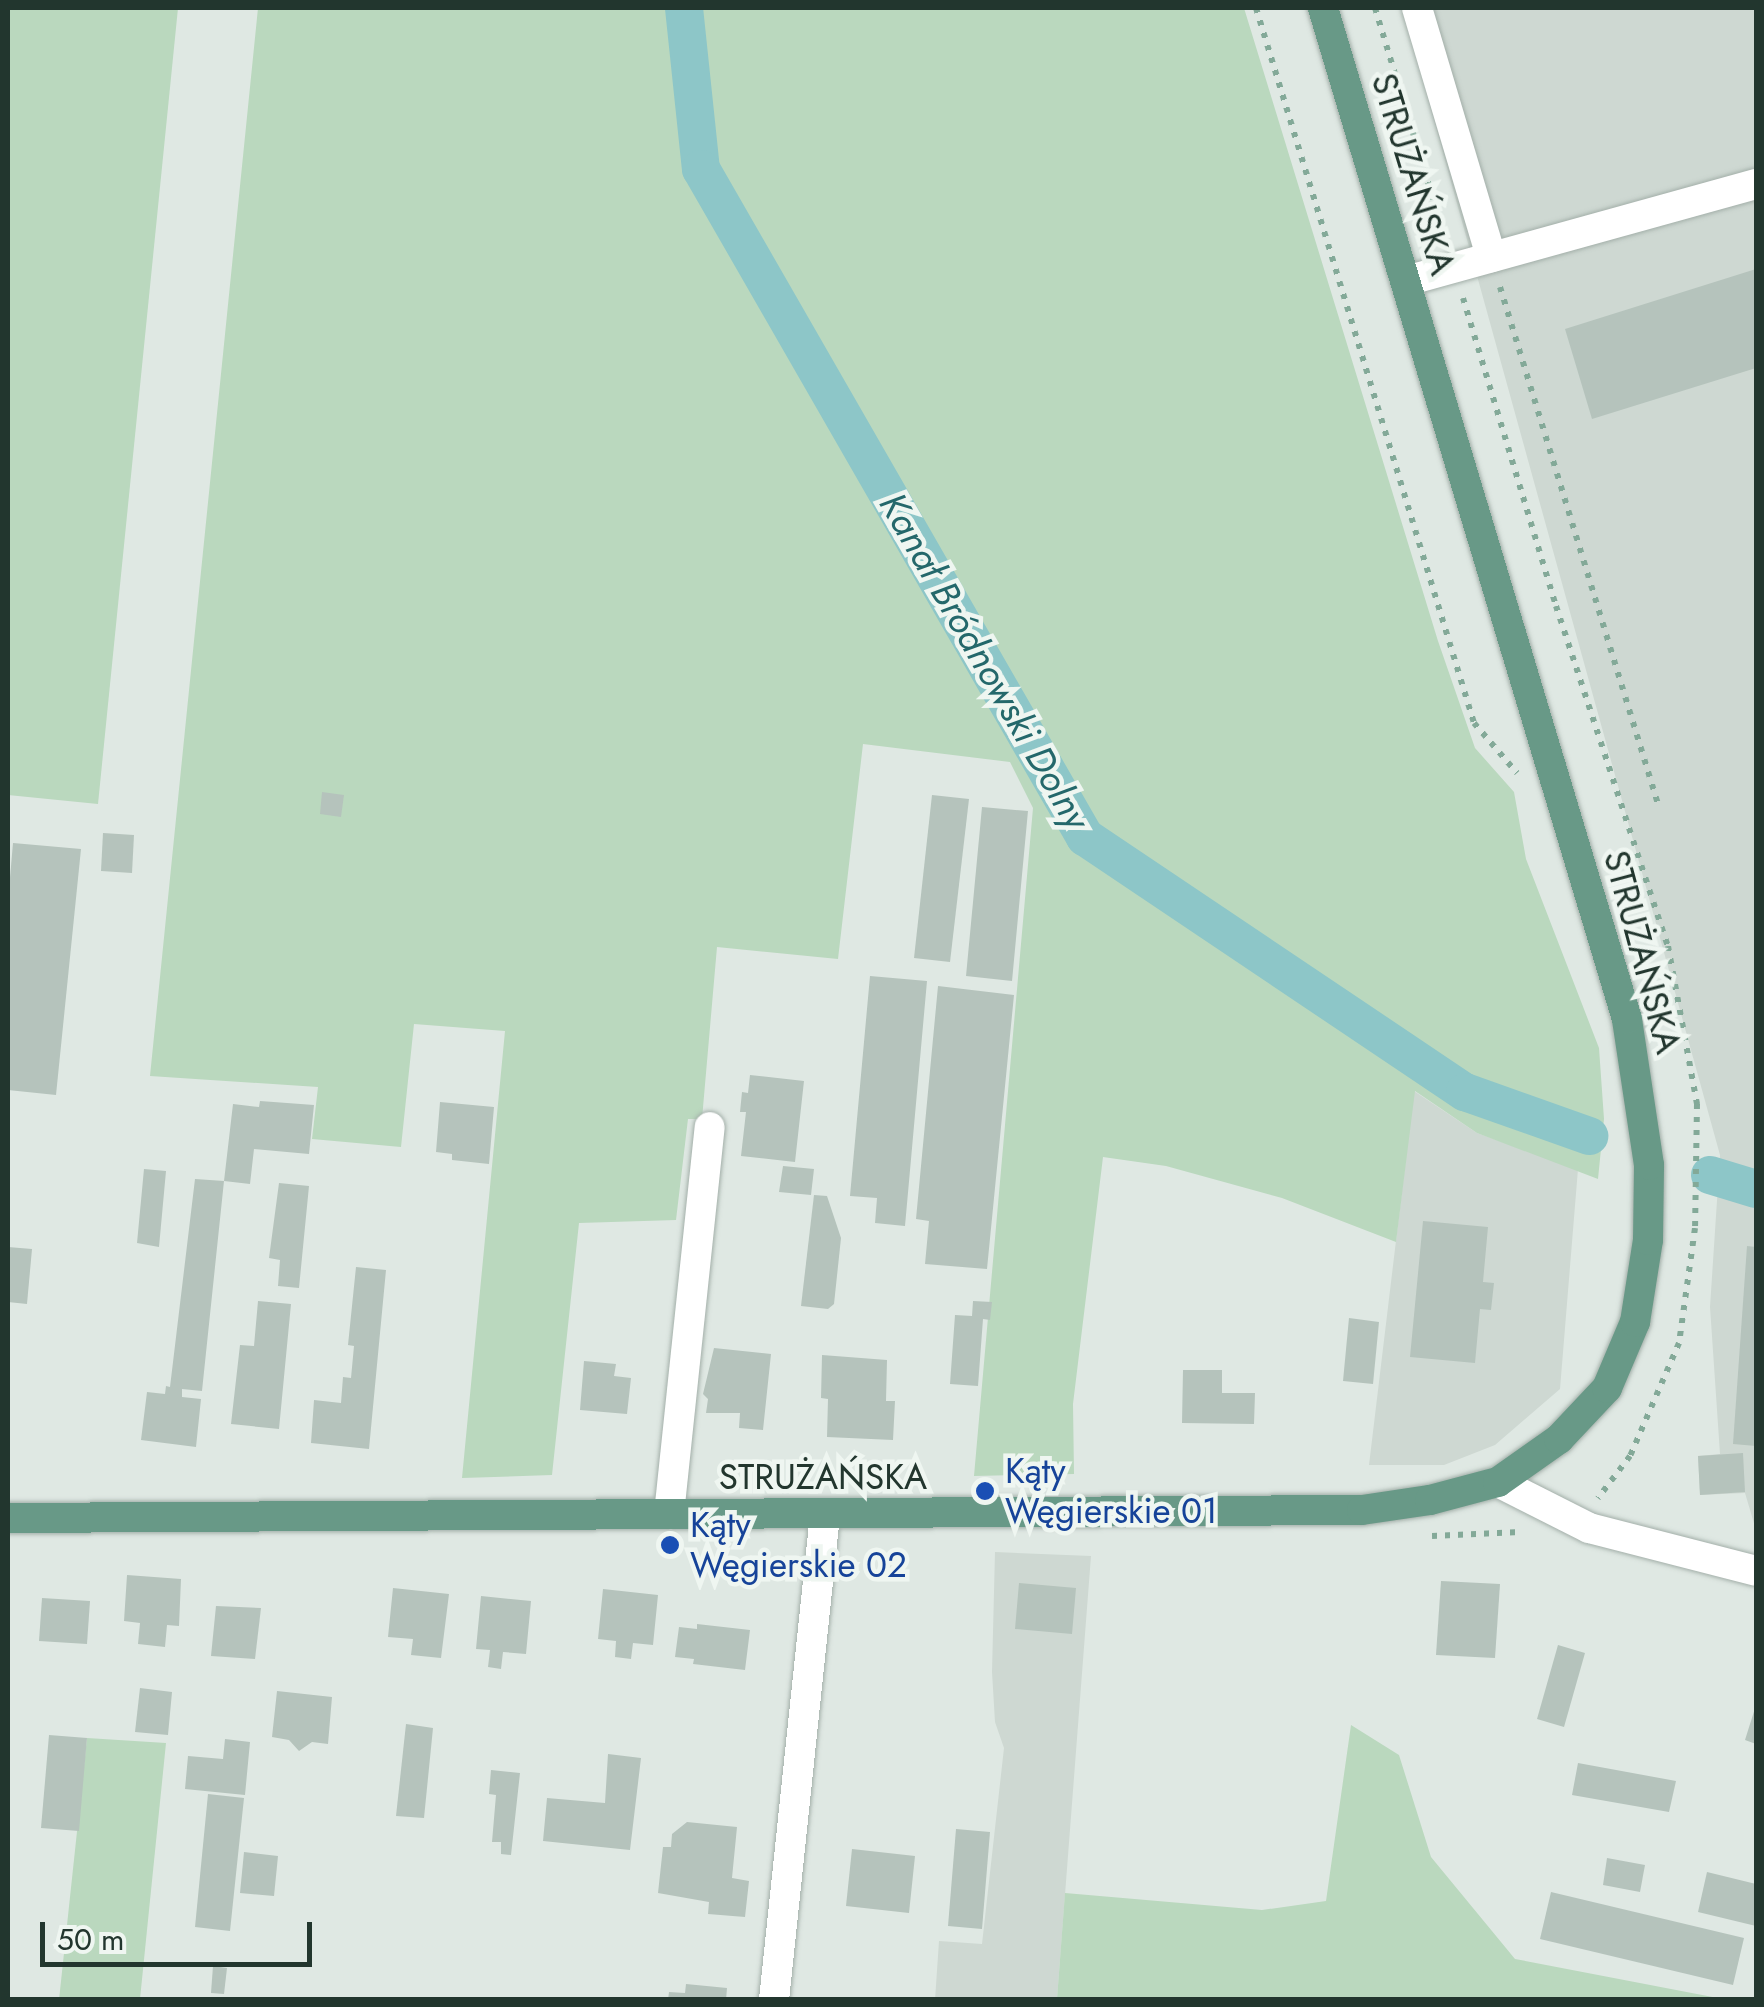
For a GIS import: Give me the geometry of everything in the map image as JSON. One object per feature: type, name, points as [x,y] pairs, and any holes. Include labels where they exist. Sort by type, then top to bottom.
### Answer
[{"type":"main road","name":"STRUŻAŃSKA","points":[[8,1518],[1362,1510],[1430,1500],[1498,1482],[1559,1439],[1607,1388],[1635,1322],[1648,1240],[1649,1165],[1627,1019],[1323,8]]},
{"type":"street","points":[[1417,8],[1490,257]]},
{"type":"street","points":[[1406,280],[1756,184]]},
{"type":"street","points":[[670,1514],[710,1128]]},
{"type":"street","points":[[1498,1482],[1574,1521],[1756,1571]]},
{"type":"street","points":[[774,2000],[825,1514]]},
{"type":"path","points":[[1256,8],[1474,722],[1520,776]]},
{"type":"path","points":[[1375,8],[1556,606],[1668,946],[1697,1104],[1694,1228],[1679,1344],[1630,1456],[1589,1510],[1560,1534],[1528,1531],[1420,1537]]},
{"type":"path","points":[[1490,257],[1658,804]]},
{"type":"shaded area","points":[[1403,8],[1756,8],[1756,1530],[1745,1493],[1700,1495],[1698,1456],[1720,1454],[1710,1307],[1720,1155]]},
{"type":"shaded area","points":[[1414,1091],[1477,1133],[1578,1169],[1560,1389],[1495,1445],[1444,1465],[1369,1465]]},
{"type":"shaded area","points":[[995,1552],[1091,1556],[1057,1999],[935,2000],[939,1941],[982,1944],[1004,1748],[995,1722],[992,1672]]},
{"type":"green space","points":[[8,8],[178,8],[98,804],[8,795]]},
{"type":"green space","points":[[258,8],[1244,8],[1438,641],[1475,748],[1514,792],[1526,859],[1599,1048],[1604,1119],[1598,1179],[1477,1133],[1415,1091],[1396,1242],[1282,1198],[1166,1166],[1103,1157],[1073,1404],[1074,1474],[974,1476],[1033,808],[1010,762],[863,744],[838,959],[717,947],[702,1119],[688,1119],[676,1220],[579,1223],[552,1475],[462,1478],[505,1031],[414,1024],[401,1147],[312,1139],[318,1087],[150,1076]]},
{"type":"green space","points":[[1351,1725],[1399,1755],[1431,1857],[1515,1959],[1723,1999],[1057,1999],[1065,1893],[1262,1910],[1326,1901]]},
{"type":"green space","points":[[87,1738],[166,1743],[140,1999],[59,2000]]},
{"type":"building","points":[[1756,269],[1756,368],[1592,419],[1565,329]]},
{"type":"building","points":[[322,792],[344,795],[341,817],[320,814]]},
{"type":"building","points":[[932,795],[969,799],[950,962],[914,958]]},
{"type":"building","points":[[982,807],[1028,811],[1012,981],[966,976]]},
{"type":"building","points":[[103,833],[134,835],[132,873],[101,871]]},
{"type":"building","points":[[13,843],[81,849],[56,1095],[8,1090],[8,901]]},
{"type":"building","points":[[870,976],[927,981],[905,1226],[875,1223],[877,1198],[850,1196]]},
{"type":"building","points":[[938,986],[1014,995],[987,1269],[925,1264],[929,1221],[916,1219]]},
{"type":"building","points":[[750,1075],[804,1081],[795,1162],[741,1156],[746,1112],[740,1112],[742,1092],[748,1093]]},
{"type":"building","points":[[260,1101],[314,1105],[309,1154],[254,1149],[250,1184],[224,1181],[233,1104],[259,1107]]},
{"type":"building","points":[[440,1102],[494,1107],[489,1164],[452,1160],[452,1154],[436,1152]]},
{"type":"building","points":[[783,1166],[814,1169],[811,1195],[779,1192]]},
{"type":"building","points":[[144,1169],[166,1171],[159,1247],[137,1243]]},
{"type":"building","points":[[195,1179],[224,1181],[202,1391],[182,1389],[182,1397],[201,1399],[196,1447],[141,1440],[147,1392],[165,1394],[166,1386],[170,1387]]},
{"type":"building","points":[[279,1183],[309,1186],[299,1288],[278,1286],[280,1260],[269,1258]]},
{"type":"building","points":[[814,1195],[827,1196],[841,1238],[834,1304],[828,1309],[801,1306]]},
{"type":"building","points":[[1423,1221],[1488,1227],[1483,1282],[1494,1283],[1491,1310],[1480,1309],[1475,1363],[1410,1357]]},
{"type":"building","points":[[1747,1246],[1756,1247],[1756,1446],[1733,1444]]},
{"type":"building","points":[[8,1247],[32,1249],[27,1304],[8,1302]]},
{"type":"building","points":[[356,1267],[386,1270],[369,1449],[311,1443],[314,1400],[341,1403],[343,1377],[351,1378],[354,1346],[348,1345]]},
{"type":"building","points":[[258,1301],[291,1304],[279,1429],[231,1424],[240,1345],[254,1346]]},
{"type":"building","points":[[973,1301],[992,1302],[990,1320],[983,1319],[978,1386],[950,1384],[955,1315],[972,1316]]},
{"type":"building","points":[[1349,1318],[1379,1322],[1373,1384],[1343,1381]]},
{"type":"building","points":[[714,1348],[771,1354],[763,1430],[739,1428],[740,1413],[706,1413],[708,1399],[703,1394]]},
{"type":"building","points":[[822,1355],[887,1360],[886,1401],[895,1401],[893,1440],[827,1437],[828,1399],[821,1398]]},
{"type":"building","points":[[584,1361],[616,1364],[614,1376],[631,1378],[627,1414],[580,1410]]},
{"type":"building","points":[[1183,1370],[1222,1370],[1222,1393],[1255,1393],[1254,1424],[1182,1423]]},
{"type":"building","points":[[1743,1453],[1745,1492],[1700,1495],[1698,1456]]},
{"type":"building","points":[[127,1575],[181,1579],[179,1626],[167,1625],[165,1647],[138,1644],[140,1623],[124,1621]]},
{"type":"building","points":[[1441,1581],[1500,1584],[1495,1658],[1436,1655]]},
{"type":"building","points":[[1019,1583],[1076,1588],[1072,1634],[1015,1629]]},
{"type":"building","points":[[393,1588],[449,1594],[441,1658],[411,1655],[413,1639],[388,1637]]},
{"type":"building","points":[[603,1589],[658,1595],[653,1645],[633,1643],[631,1659],[615,1657],[616,1641],[598,1639]]},
{"type":"building","points":[[481,1596],[531,1601],[526,1654],[503,1652],[501,1669],[488,1667],[490,1650],[476,1649]]},
{"type":"building","points":[[42,1598],[90,1601],[87,1644],[39,1641]]},
{"type":"building","points":[[216,1606],[261,1608],[255,1659],[211,1656]]},
{"type":"building","points":[[697,1624],[750,1630],[745,1670],[693,1664],[694,1659],[675,1657],[679,1627],[697,1629]]},
{"type":"building","points":[[1558,1645],[1585,1653],[1564,1727],[1537,1719]]},
{"type":"building","points":[[140,1688],[172,1692],[168,1735],[135,1732]]},
{"type":"building","points":[[277,1691],[332,1697],[328,1744],[312,1742],[299,1751],[289,1740],[272,1737]]},
{"type":"building","points":[[1756,1705],[1756,1744],[1745,1740]]},
{"type":"building","points":[[406,1724],[433,1728],[424,1818],[396,1816]]},
{"type":"building","points":[[49,1735],[87,1738],[79,1831],[41,1828]]},
{"type":"building","points":[[225,1739],[250,1742],[245,1795],[185,1789],[188,1756],[223,1759]]},
{"type":"building","points":[[608,1754],[641,1758],[630,1850],[543,1841],[547,1798],[605,1803]]},
{"type":"building","points":[[1578,1763],[1676,1781],[1669,1812],[1572,1795]]},
{"type":"building","points":[[491,1770],[520,1773],[511,1855],[501,1854],[501,1842],[492,1842],[496,1795],[489,1794]]},
{"type":"building","points":[[208,1794],[244,1798],[230,1931],[195,1927]]},
{"type":"building","points":[[687,1822],[737,1827],[732,1878],[749,1881],[745,1917],[708,1914],[709,1902],[658,1893],[663,1847],[671,1847],[672,1834]]},
{"type":"building","points":[[956,1829],[990,1832],[982,1929],[948,1926]]},
{"type":"building","points":[[852,1849],[915,1856],[909,1913],[846,1906]]},
{"type":"building","points":[[244,1852],[278,1856],[274,1896],[240,1893]]},
{"type":"building","points":[[1607,1858],[1645,1865],[1640,1892],[1603,1885]]},
{"type":"building","points":[[1707,1872],[1756,1884],[1756,1926],[1698,1912]]},
{"type":"building","points":[[1551,1892],[1744,1938],[1733,1985],[1540,1939]]},
{"type":"building","points":[[213,1966],[227,1968],[224,1994],[211,1993]]},
{"type":"building","points":[[686,1984],[727,1988],[726,2000],[668,2000],[669,1992],[685,1993]]},
{"type":"waterway","name":"Kanał Bródnowski Dolny","points":[[684,8],[701,169],[1085,837],[1465,1092],[1589,1136]]},
{"type":"waterway","name":"Kanał Bródnowski Dolny","points":[[1710,1175],[1756,1189]]},
{"type":"place","name":"Kąty Węgierskie 01","points":[[985,1491]]},
{"type":"place","name":"Kąty Węgierskie 02","points":[[670,1545]]}]
